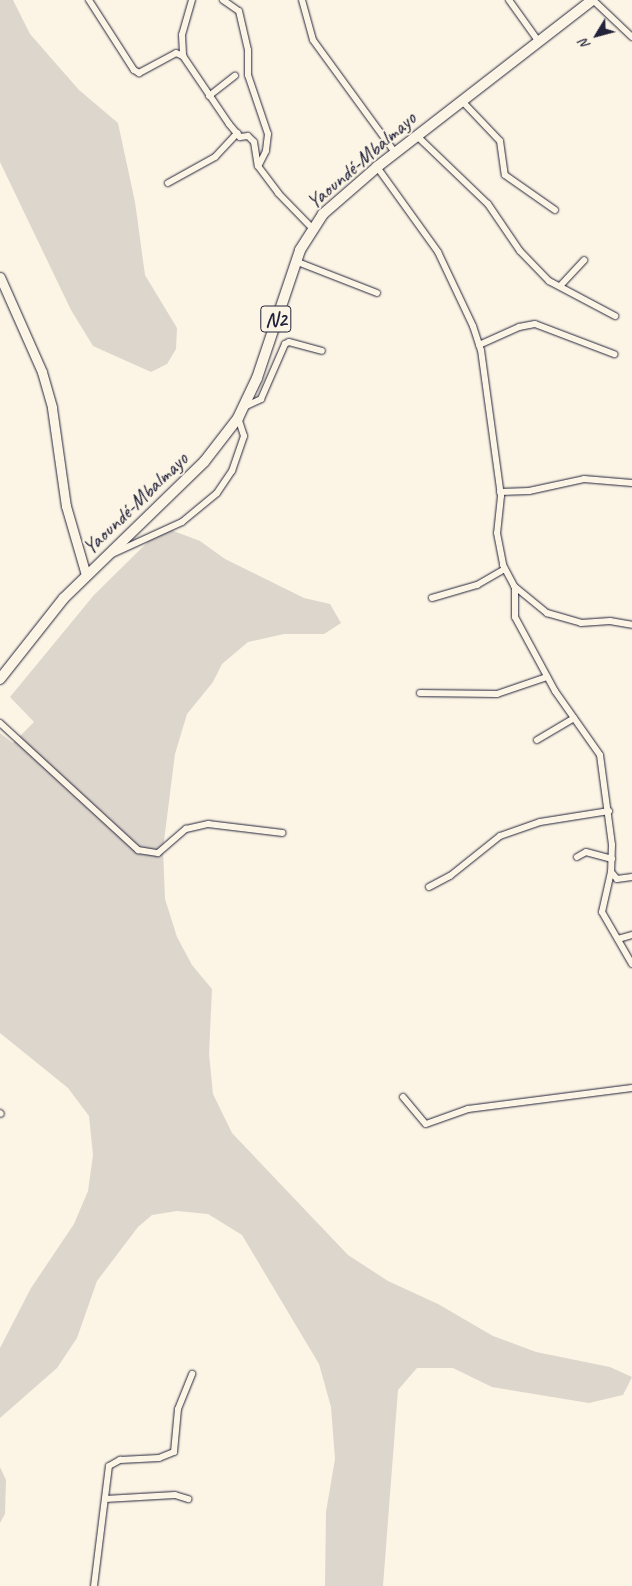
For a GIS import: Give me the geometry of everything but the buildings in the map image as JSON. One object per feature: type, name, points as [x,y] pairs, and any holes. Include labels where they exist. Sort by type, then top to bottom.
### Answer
[{"type":"highway","name":"Yaoundé-Mbalmayo","points":[[0,679],[64,598],[204,462],[238,418],[244,407],[295,261],[312,228],[341,197],[377,167],[592,0]]},
{"type":"main road","points":[[0,277],[42,372],[52,408],[66,506],[86,575]]},
{"type":"street","points":[[89,0],[134,70],[139,73],[176,53],[183,56]]},
{"type":"street","points":[[192,0],[182,35],[183,56],[237,133],[254,142],[258,166],[278,193],[312,228]]},
{"type":"street","points":[[223,0],[239,11],[248,50],[248,75],[268,134],[267,145],[258,166]]},
{"type":"street","points":[[302,0],[313,40],[396,154]]},
{"type":"street","points":[[509,0],[539,42]]},
{"type":"street","points":[[592,0],[632,37]]},
{"type":"street","points":[[210,96],[235,76]]},
{"type":"street","points":[[462,101],[500,141],[504,149],[502,169],[505,175],[555,210]]},
{"type":"street","points":[[168,183],[215,157],[237,133]]},
{"type":"street","points":[[417,136],[488,204],[520,251],[549,281],[561,285],[614,316]]},
{"type":"street","points":[[377,167],[438,252],[456,285],[479,345],[500,492],[497,533],[505,568],[513,585],[515,617],[547,677],[600,755],[609,811],[612,859],[602,912],[632,964]]},
{"type":"street","points":[[561,285],[584,260]]},
{"type":"street","points":[[295,261],[377,293]]},
{"type":"street","points":[[479,345],[519,327],[535,324],[614,354]]},
{"type":"street","points":[[244,407],[261,399],[285,344],[289,342],[322,351]]},
{"type":"street","points":[[110,554],[182,522],[217,493],[232,471],[244,436],[238,418]]},
{"type":"street","points":[[500,492],[529,492],[584,479],[632,483]]},
{"type":"street","points":[[432,598],[477,585],[505,568]]},
{"type":"street","points":[[513,585],[547,613],[581,623],[610,621],[632,627]]},
{"type":"street","points":[[420,693],[497,694],[547,677]]},
{"type":"street","points":[[537,740],[574,718]]},
{"type":"street","points":[[0,723],[138,850],[158,853],[186,829],[208,824],[282,833]]},
{"type":"street","points":[[429,887],[450,876],[500,836],[540,822],[609,811]]},
{"type":"street","points":[[577,857],[586,852],[612,859]]},
{"type":"street","points":[[611,872],[617,879],[632,877]]},
{"type":"street","points":[[618,939],[632,936]]},
{"type":"street","points":[[402,1097],[426,1124],[468,1109],[632,1088]]},
{"type":"street","points":[[94,1586],[109,1466],[120,1460],[159,1458],[174,1452],[178,1409],[192,1374]]},
{"type":"street","points":[[105,1499],[175,1495],[188,1500]]},
{"type":"shaded area","points":[[0,0],[13,0],[30,34],[79,90],[118,123],[135,202],[145,275],[177,328],[176,349],[167,364],[151,372],[93,346],[71,310],[0,162]]},
{"type":"shaded area","points":[[163,527],[200,541],[225,559],[304,598],[330,604],[341,623],[324,634],[284,634],[248,642],[222,664],[213,682],[187,714],[175,754],[163,849],[165,899],[177,937],[192,965],[212,989],[209,1054],[213,1094],[232,1133],[348,1255],[388,1281],[438,1304],[493,1336],[536,1352],[610,1367],[632,1377],[623,1395],[589,1403],[492,1387],[453,1368],[417,1368],[398,1390],[383,1586],[325,1586],[326,1512],[335,1459],[331,1407],[319,1364],[242,1235],[208,1214],[177,1211],[152,1215],[138,1227],[97,1281],[77,1338],[57,1368],[0,1418],[0,1348],[31,1288],[74,1224],[88,1191],[93,1155],[89,1116],[68,1088],[0,1033],[0,733],[13,743],[34,722],[10,697],[94,595]]},
{"type":"shaded area","points":[[0,1467],[6,1480],[5,1514],[0,1523]]}]
